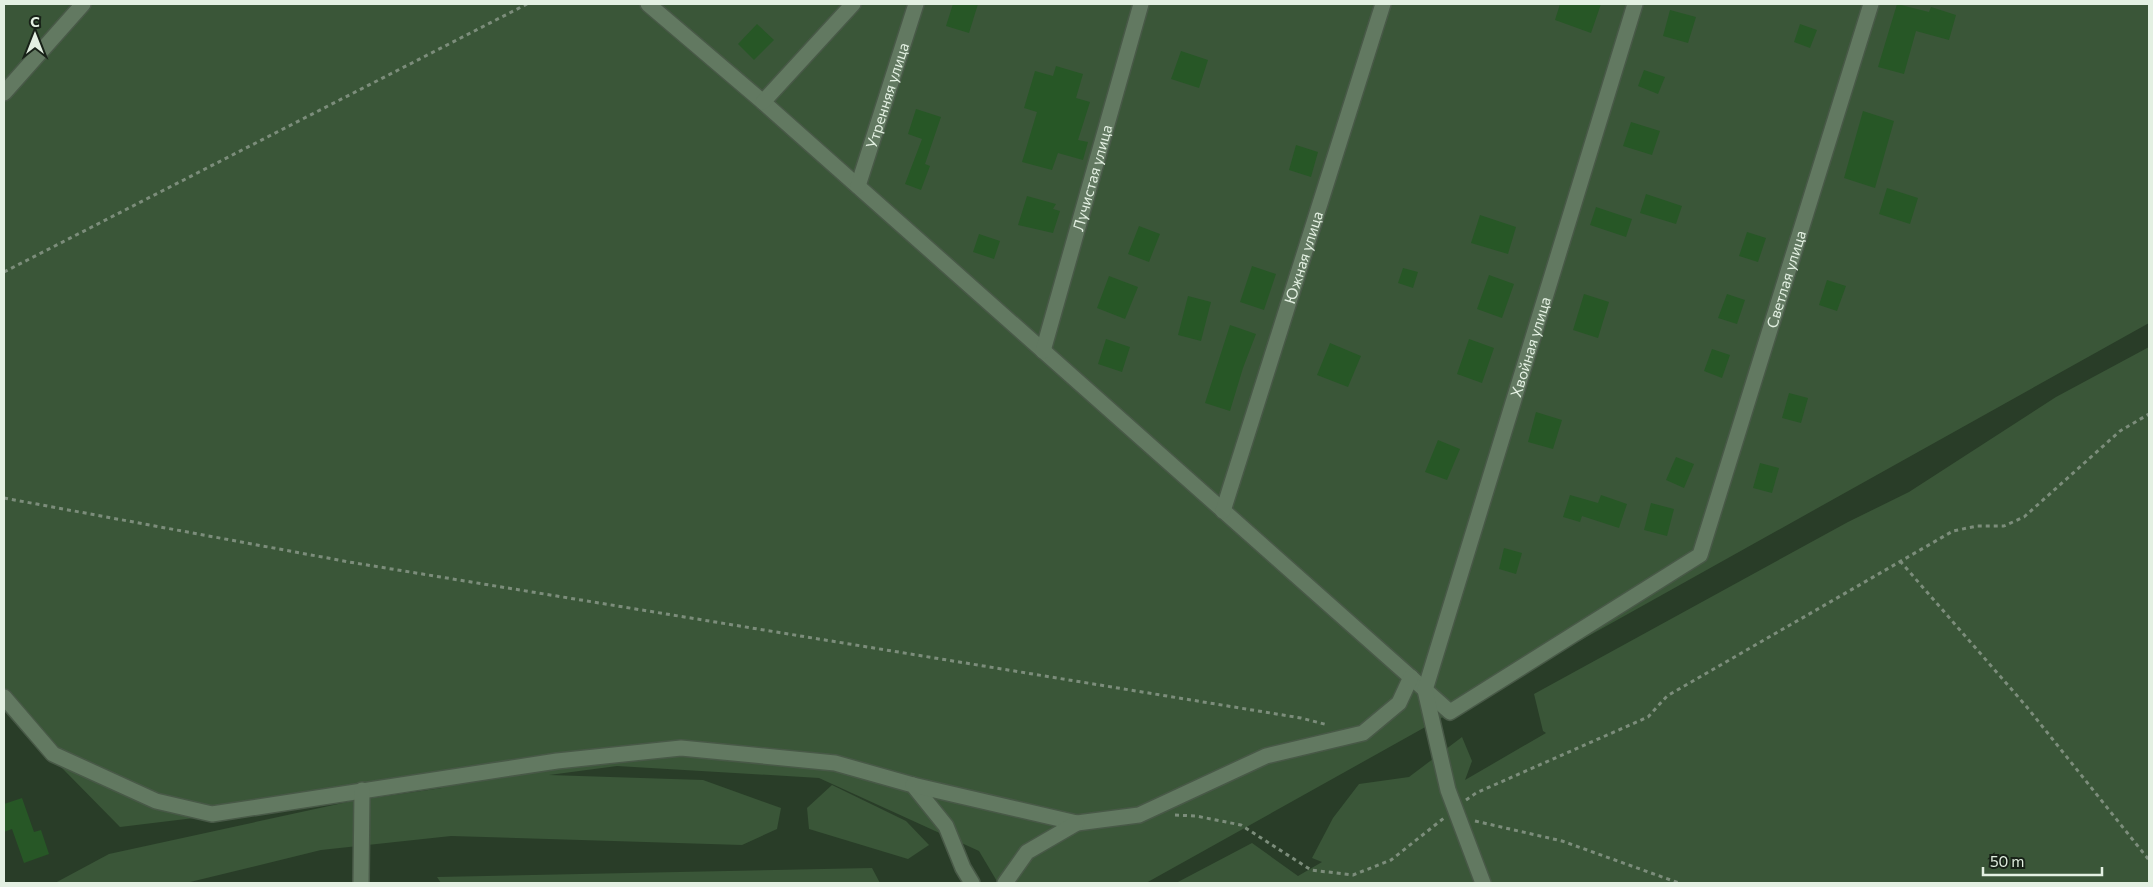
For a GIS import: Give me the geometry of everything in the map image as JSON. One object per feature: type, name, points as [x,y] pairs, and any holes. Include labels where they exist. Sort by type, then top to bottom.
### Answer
[{"type":"street","points":[[4,93],[83,4]]},
{"type":"street","points":[[648,4],[763,102],[1425,690],[1448,790],[1483,883]]},
{"type":"street","points":[[763,102],[853,4]]},
{"type":"street","name":"Утренняя улица","points":[[858,186],[916,4]]},
{"type":"street","name":"Лучистая улица","points":[[1043,351],[1141,4]]},
{"type":"street","name":"Южная улица","points":[[1223,511],[1383,4]]},
{"type":"street","name":"Хвойная улица","points":[[1425,690],[1634,4]]},
{"type":"street","name":"Светлая улица","points":[[1425,690],[1450,712],[1700,555],[1872,4]]},
{"type":"street","points":[[4,697],[53,754],[156,801],[212,814],[557,761],[680,748],[835,764],[913,785],[1077,823],[1139,815],[1266,756],[1363,733],[1399,703],[1411,677]]},
{"type":"street","points":[[913,785],[946,826],[963,868],[972,883]]},
{"type":"street","points":[[361,883],[362,790]]},
{"type":"street","points":[[1005,883],[1027,852],[1077,823]]},
{"type":"path","points":[[4,272],[527,4]]},
{"type":"path","points":[[1167,815],[1196,816],[1241,825],[1311,870],[1353,875],[1391,860],[1456,813],[1476,792],[1648,717],[1667,696],[1953,531],[1977,526],[2004,526],[2024,516],[2120,431],[2149,414]]},
{"type":"path","points":[[4,498],[349,562],[1301,718],[1336,727]]},
{"type":"path","points":[[1900,561],[2026,706],[2149,860]]},
{"type":"path","points":[[1456,813],[1562,842],[1680,883]]},
{"type":"green space","points":[[4,4],[2149,4],[2149,323],[1146,883],[998,883],[979,851],[819,778],[617,766],[549,775],[703,780],[781,808],[777,829],[742,845],[451,836],[321,850],[186,883],[55,883],[109,854],[352,801],[442,788],[120,827],[4,709]]},
{"type":"green space","points":[[2149,347],[2149,883],[1176,883],[1252,843],[1298,876],[1322,862],[1312,858],[1333,818],[1359,784],[1409,777],[1462,737],[1472,761],[1465,780],[1546,733],[1543,731],[1534,694],[1848,522],[1909,492],[2056,397]]},
{"type":"green space","points":[[832,785],[906,821],[929,845],[908,859],[809,829],[807,808]]},
{"type":"green space","points":[[872,868],[880,883],[441,883],[437,877]]},
{"type":"building","points":[[953,4],[978,4],[969,33],[946,26]]},
{"type":"building","points":[[1560,4],[1601,4],[1591,33],[1555,20]]},
{"type":"building","points":[[1897,4],[1929,12],[1931,7],[1956,15],[1949,40],[1916,31],[1904,74],[1878,67]]},
{"type":"building","points":[[1670,10],[1696,17],[1688,43],[1663,36]]},
{"type":"building","points":[[757,24],[774,40],[754,60],[738,44]]},
{"type":"building","points":[[1800,24],[1817,30],[1810,48],[1794,42]]},
{"type":"building","points":[[1181,51],[1208,60],[1199,88],[1171,79]]},
{"type":"building","points":[[1056,66],[1083,74],[1076,98],[1090,102],[1078,140],[1088,142],[1083,160],[1058,153],[1052,170],[1022,162],[1037,112],[1024,108],[1035,71],[1053,76]]},
{"type":"building","points":[[1644,70],[1665,77],[1658,94],[1638,86]]},
{"type":"building","points":[[916,109],[941,117],[925,164],[930,166],[921,190],[905,184],[922,139],[908,134]]},
{"type":"building","points":[[1863,111],[1894,121],[1875,188],[1844,178]]},
{"type":"building","points":[[1631,122],[1660,131],[1652,155],[1623,146]]},
{"type":"building","points":[[1296,145],[1318,152],[1311,177],[1289,170]]},
{"type":"building","points":[[1887,188],[1918,198],[1910,224],[1879,214]]},
{"type":"building","points":[[1646,194],[1682,206],[1676,224],[1640,213]]},
{"type":"building","points":[[1027,196],[1056,204],[1053,209],[1060,211],[1053,233],[1018,225]]},
{"type":"building","points":[[1596,207],[1632,219],[1626,237],[1590,225]]},
{"type":"building","points":[[1480,215],[1516,227],[1508,254],[1471,243]]},
{"type":"building","points":[[1139,226],[1160,234],[1149,262],[1128,254]]},
{"type":"building","points":[[1747,232],[1766,238],[1758,262],[1739,256]]},
{"type":"building","points":[[979,234],[1000,241],[994,259],[973,252]]},
{"type":"building","points":[[1252,266],[1276,274],[1264,310],[1240,302]]},
{"type":"building","points":[[1403,268],[1418,272],[1413,288],[1398,283]]},
{"type":"building","points":[[1489,275],[1514,284],[1502,318],[1477,309]]},
{"type":"building","points":[[1109,276],[1138,287],[1125,319],[1097,308]]},
{"type":"building","points":[[1827,280],[1846,286],[1837,311],[1819,305]]},
{"type":"building","points":[[1584,294],[1609,302],[1598,338],[1573,330]]},
{"type":"building","points":[[1727,294],[1745,300],[1737,324],[1718,318]]},
{"type":"building","points":[[1188,296],[1211,302],[1201,341],[1178,335]]},
{"type":"building","points":[[1230,325],[1256,334],[1230,411],[1205,403]]},
{"type":"building","points":[[1106,339],[1130,347],[1122,372],[1098,364]]},
{"type":"building","points":[[1469,339],[1494,348],[1482,383],[1457,374]]},
{"type":"building","points":[[1330,343],[1361,356],[1348,387],[1317,375]]},
{"type":"building","points":[[1712,349],[1730,355],[1722,378],[1704,371]]},
{"type":"building","points":[[1789,393],[1808,398],[1801,423],[1782,418]]},
{"type":"building","points":[[1536,412],[1562,420],[1553,449],[1528,442]]},
{"type":"building","points":[[1438,440],[1460,449],[1447,480],[1425,472]]},
{"type":"building","points":[[1676,457],[1694,464],[1684,488],[1666,480]]},
{"type":"building","points":[[1760,463],[1779,468],[1772,493],[1753,488]]},
{"type":"building","points":[[1570,495],[1598,503],[1601,495],[1627,504],[1619,528],[1582,516],[1580,522],[1563,517]]},
{"type":"building","points":[[1651,503],[1674,509],[1667,536],[1644,530]]},
{"type":"building","points":[[1504,548],[1522,553],[1516,574],[1499,569]]},
{"type":"building","points":[[22,798],[34,832],[41,830],[49,854],[24,863],[12,829],[4,832],[4,804]]}]
